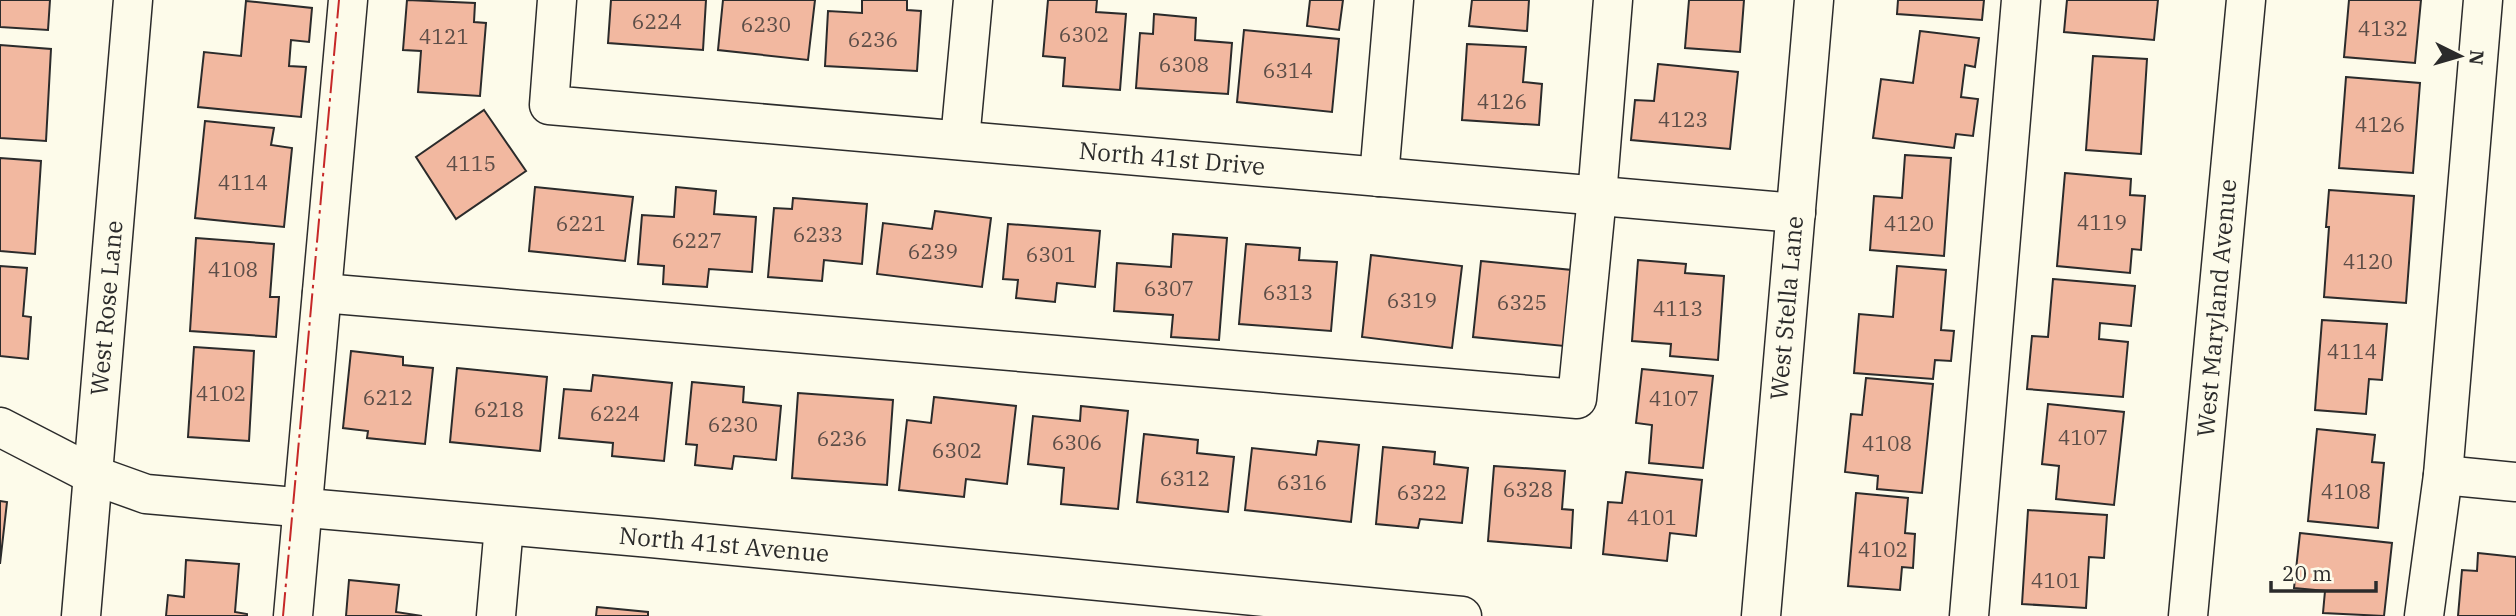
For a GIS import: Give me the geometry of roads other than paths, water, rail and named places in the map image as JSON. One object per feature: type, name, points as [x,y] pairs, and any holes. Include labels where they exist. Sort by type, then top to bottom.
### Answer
[{"type":"street","name":"West Rose Lane","points":[[81,616],[133,0]]},
{"type":"street","points":[[293,616],[348,0]]},
{"type":"street","name":"North 41st Drive","points":[[557,0],[548,104],[1796,213]]},
{"type":"street","points":[[960,140],[974,0]]},
{"type":"street","points":[[1379,177],[1394,0]]},
{"type":"street","points":[[322,293],[1577,399],[1597,196],[1612,0]]},
{"type":"street","name":"West Stella Lane","points":[[1761,616],[1814,0]]},
{"type":"street","points":[[1969,616],[2021,0]]},
{"type":"street","name":"West Maryland Avenue","points":[[2188,616],[2246,0]]},
{"type":"street","points":[[2424,616],[2443,475],[2483,0]]},
{"type":"street","name":"North 41st Avenue","points":[[0,427],[93,475],[146,494],[1462,616]]},
{"type":"street","points":[[2443,475],[2516,482]]},
{"type":"street","points":[[496,616],[504,526]]}]
